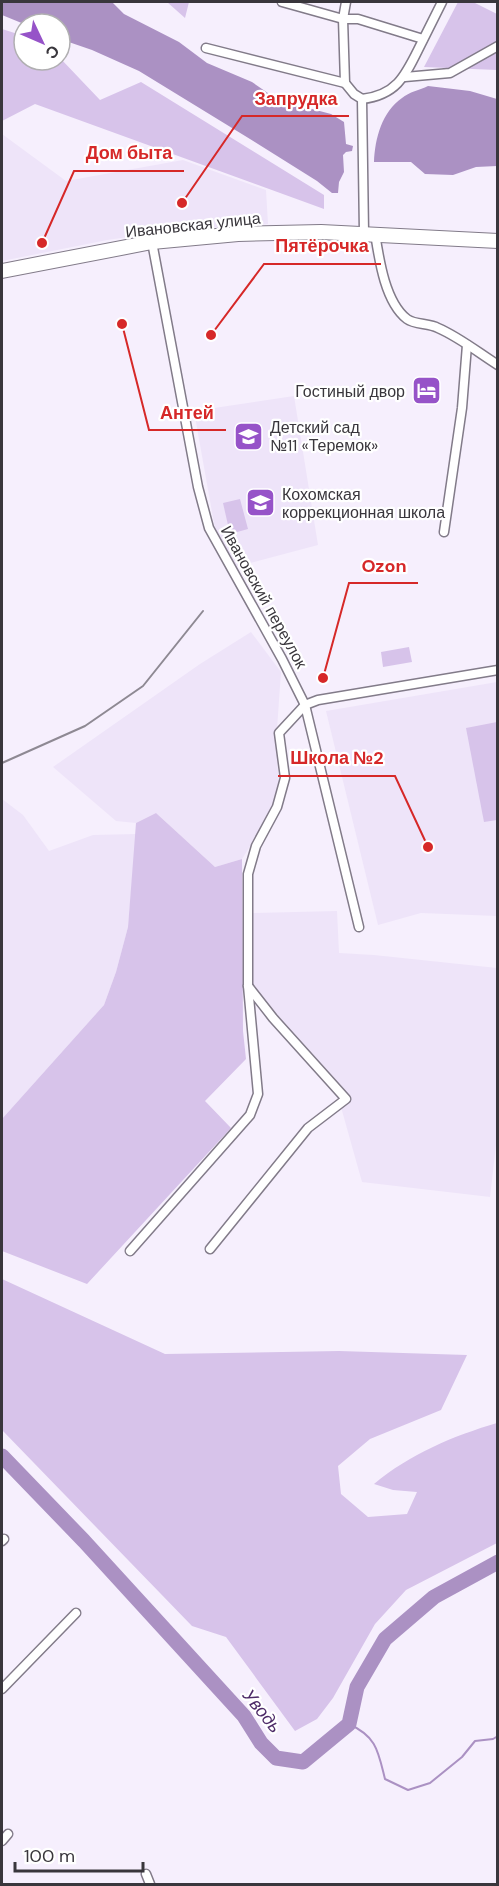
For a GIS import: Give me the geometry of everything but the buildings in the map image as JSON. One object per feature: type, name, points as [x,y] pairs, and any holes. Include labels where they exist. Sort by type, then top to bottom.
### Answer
[{"type":"main road","name":"Ивановская улица","points":[[2,271],[153,242],[238,234],[370,233],[498,240]]},
{"type":"street","points":[[282,2],[343,19],[358,19],[423,39]]},
{"type":"street","points":[[345,83],[343,19],[346,2]]},
{"type":"street","points":[[206,48],[345,83],[354,94],[362,99],[376,98],[393,88],[405,77],[442,2]]},
{"type":"street","points":[[405,77],[450,73],[498,46]]},
{"type":"street","points":[[362,99],[363,177],[370,233],[381,271],[394,300],[409,321],[438,327],[498,365]]},
{"type":"street","name":"Ивановский переулок","points":[[153,242],[198,487],[209,528],[305,705],[359,927]]},
{"type":"street","points":[[444,532],[462,408],[467,345]]},
{"type":"street","points":[[130,1251],[250,1115],[258,1094],[248,986],[248,874],[256,846],[278,807],[285,778],[279,733],[305,705],[318,700],[498,670]]},
{"type":"street","points":[[210,1249],[308,1128],[346,1099],[273,1018],[248,986]]},
{"type":"street","points":[[2,1689],[76,1613]]},
{"type":"street","points":[[146,1874],[150,1884]]},
{"type":"shaded area","points":[[2,2],[112,2],[124,14],[179,42],[207,63],[252,82],[278,100],[331,114],[344,122],[346,144],[353,146],[352,151],[343,155],[344,172],[339,182],[338,193],[332,193],[317,181],[139,71],[72,43],[72,12],[12,12],[12,19],[2,15]]},
{"type":"shaded area","points":[[167,2],[189,2],[185,18]]},
{"type":"shaded area","points":[[458,2],[473,2],[497,14],[497,70],[424,67]]},
{"type":"shaded area","points":[[2,29],[12,32],[12,72],[72,71],[100,100],[141,82],[324,195],[324,209],[35,104],[2,121]]},
{"type":"shaded area","points":[[428,86],[470,91],[497,99],[497,166],[476,167],[453,175],[425,174],[411,162],[374,162],[378,135],[389,111],[405,96]]},
{"type":"shaded area","points":[[2,134],[66,181],[183,160],[266,190],[268,224],[179,230],[107,240],[2,261]]},
{"type":"shaded area","points":[[294,396],[318,545],[235,567],[215,529],[194,411]]},
{"type":"shaded area","points":[[240,499],[248,529],[230,534],[223,503]]},
{"type":"shaded area","points":[[251,632],[281,672],[276,743],[279,785],[269,816],[242,859],[215,867],[156,813],[136,823],[116,821],[53,767],[200,664]]},
{"type":"shaded area","points":[[409,647],[412,662],[383,667],[381,652]]},
{"type":"shaded area","points":[[497,682],[497,916],[421,913],[378,925],[326,711]]},
{"type":"shaded area","points":[[497,722],[497,820],[484,822],[466,728]]},
{"type":"shaded area","points":[[2,799],[23,815],[49,851],[93,835],[136,834],[128,927],[104,1005],[2,1119]]},
{"type":"shaded area","points":[[156,813],[215,867],[242,859],[243,1031],[246,1059],[205,1101],[231,1128],[87,1284],[2,1251],[2,1119],[104,1005],[128,927],[136,823]]},
{"type":"shaded area","points":[[337,911],[339,953],[497,968],[498,1128],[490,1197],[362,1182],[339,1100],[261,1008],[252,984],[252,913]]},
{"type":"shaded area","points":[[2,1279],[165,1354],[339,1351],[467,1355],[441,1410],[370,1439],[338,1466],[341,1494],[368,1517],[407,1514],[417,1492],[393,1490],[374,1484],[402,1464],[432,1447],[497,1423],[497,1543],[406,1590],[375,1624],[333,1698],[317,1719],[295,1731],[226,1637],[192,1626],[2,1430]]},
{"type":"waterway","name":"Уводь","points":[[2,1456],[84,1541],[244,1716],[261,1743],[276,1758],[303,1762],[349,1724],[357,1687],[385,1639],[434,1597],[498,1562]]},
{"type":"waterway","points":[[349,1724],[365,1734],[375,1746],[385,1779],[408,1790],[430,1783],[462,1757],[475,1741],[493,1739],[498,1736]]},
{"type":"railway","points":[[2,763],[85,726],[143,686],[203,611]]},
{"type":"place","name":"Запрудка","points":[[182,203]]},
{"type":"place","name":"Дом быта","points":[[42,243]]},
{"type":"place","name":"Антей","points":[[122,324]]},
{"type":"place","name":"Пятёрочка","points":[[211,335]]},
{"type":"place","name":"Гостиный двор","points":[[426,391]]},
{"type":"place","name":"Детский сад №11 «Теремок»","points":[[249,436]]},
{"type":"place","name":"Кохомская коррекционная школа","points":[[261,503]]},
{"type":"place","name":"Ozon","points":[[323,678]]},
{"type":"place","name":"Школа №2","points":[[428,847]]}]
